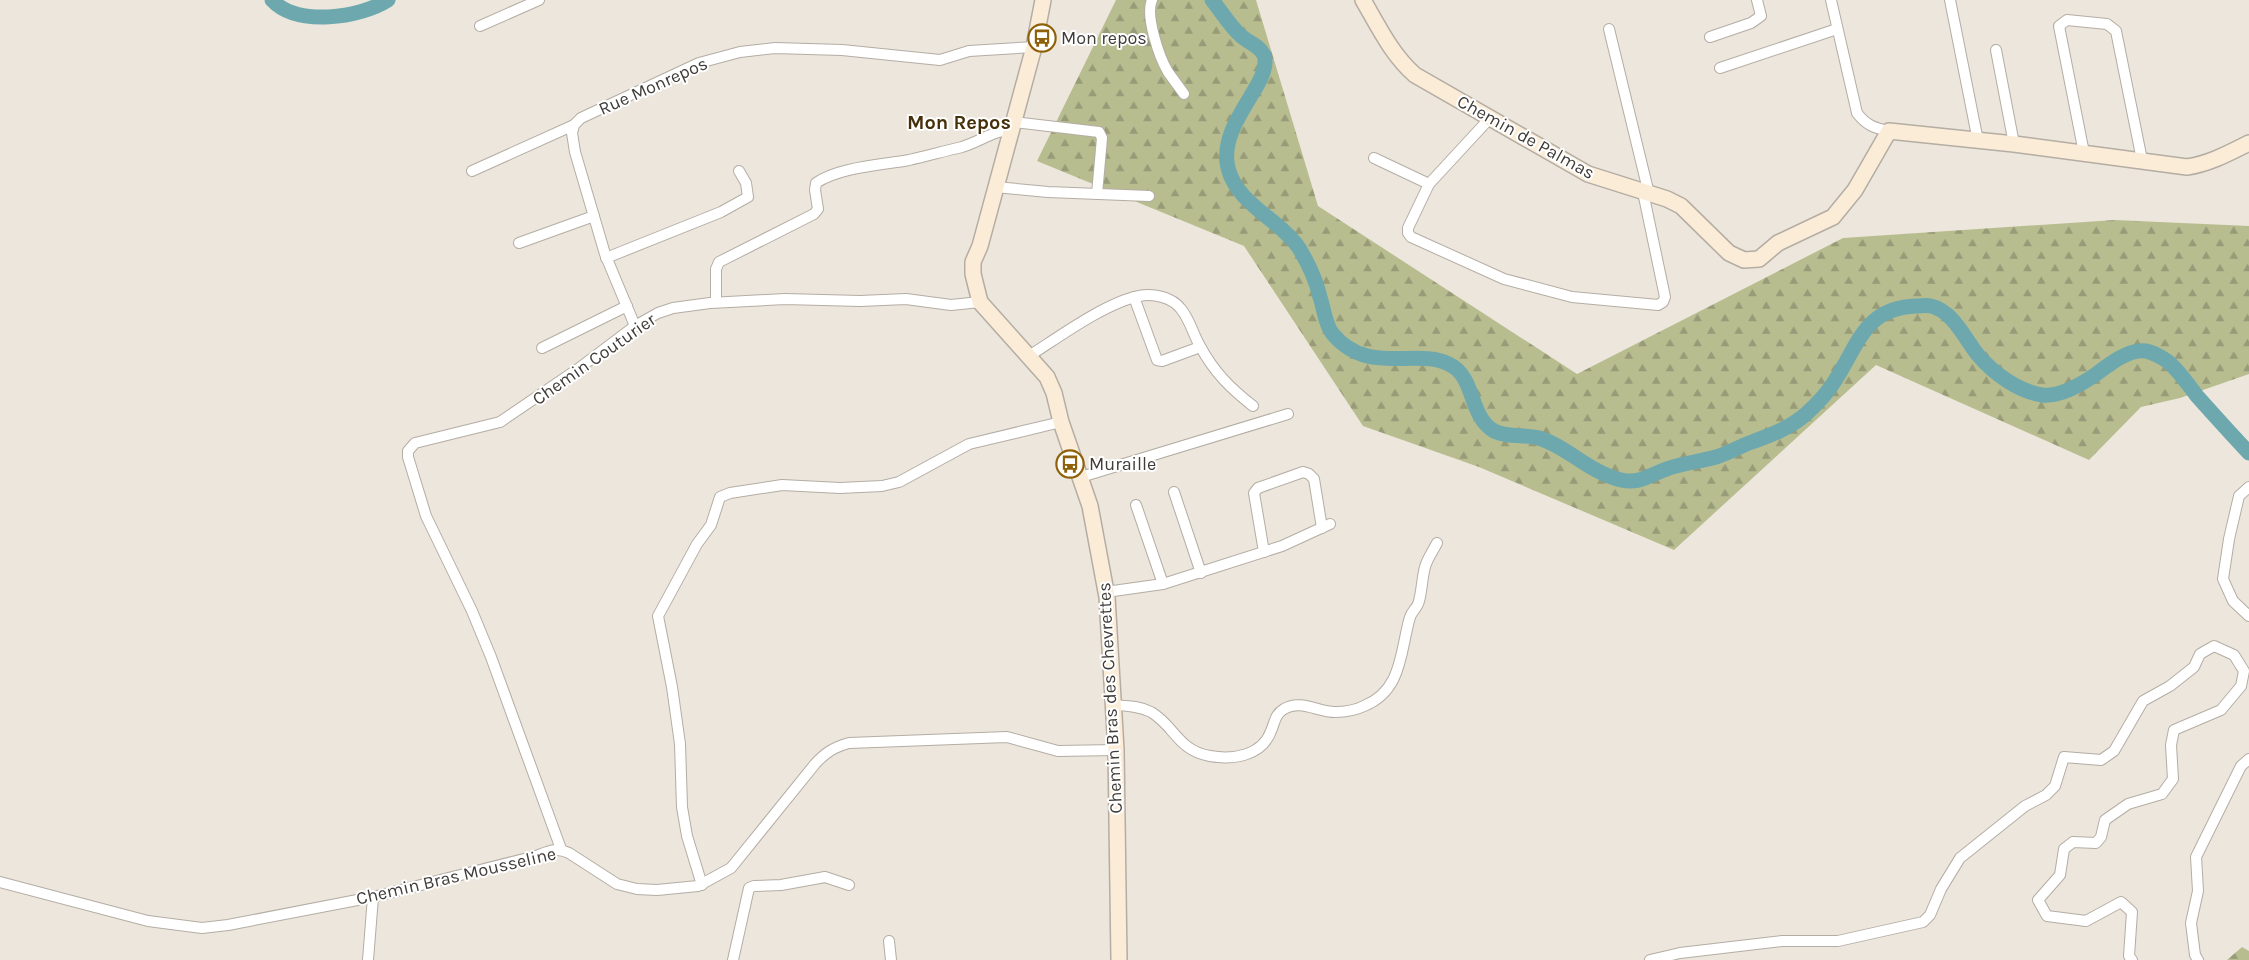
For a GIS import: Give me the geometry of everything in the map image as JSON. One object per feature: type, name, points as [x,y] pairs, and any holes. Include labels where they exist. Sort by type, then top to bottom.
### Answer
[{"type":"street","points":[[480,26],[538,0]]},
{"type":"street","name":"Chemin Bras des Chevrettes","points":[[1043,0],[1034,47],[1013,126],[980,246],[973,262],[973,274],[980,302],[1047,378],[1054,393],[1061,422],[1082,477],[1090,506],[1106,592],[1114,705],[1119,960]]},
{"type":"street","points":[[1152,0],[1149,14],[1160,51],[1168,71],[1184,94]]},
{"type":"street","name":"Chemin de Palmas","points":[[1363,0],[1403,65],[1422,79],[1588,174],[1681,206],[1736,258],[1752,261],[1759,259],[1788,238],[1822,223],[1840,210],[1856,190],[1888,131]]},
{"type":"street","points":[[1710,37],[1751,23],[1760,16],[1757,0]]},
{"type":"street","points":[[1831,0],[1857,114],[1864,122],[1874,128],[2187,167],[2199,166],[2249,143]]},
{"type":"street","points":[[1950,0],[1978,141]]},
{"type":"street","points":[[2084,154],[2059,26],[2067,20],[2107,24],[2116,31],[2142,160]]},
{"type":"street","points":[[1490,118],[1429,184],[1408,228],[1408,233],[1411,237],[1504,279],[1572,297],[1658,305],[1664,302],[1665,297],[1646,193],[1609,29]]},
{"type":"street","points":[[1720,68],[1837,29]]},
{"type":"street","name":"Rue Monrepos","points":[[472,171],[574,125],[580,118],[699,63],[740,52],[775,48],[832,50],[940,60],[969,51],[1034,47]]},
{"type":"street","points":[[1996,50],[2014,144]]},
{"type":"street","points":[[574,125],[573,142],[606,258],[635,326]]},
{"type":"street","points":[[716,302],[716,269],[720,262],[814,214],[818,209],[815,190],[816,183],[841,172],[942,152],[979,141],[1013,126],[1099,132],[1102,138],[1097,194]]},
{"type":"street","points":[[1374,158],[1429,184]]},
{"type":"street","points":[[606,258],[740,203],[748,197],[746,183],[739,172]]},
{"type":"street","points":[[996,187],[1048,192],[1150,196]]},
{"type":"street","points":[[519,243],[594,216]]},
{"type":"street","points":[[1029,356],[1115,305],[1134,297],[1154,295],[1170,300],[1177,305],[1186,316],[1200,347],[1227,386],[1253,406]]},
{"type":"street","points":[[1134,297],[1157,360],[1162,361],[1200,347]]},
{"type":"street","name":"Chemin Couturier","points":[[560,849],[491,657],[472,611],[426,516],[408,451],[415,443],[500,422],[578,369],[635,326],[658,313],[672,308],[716,302],[785,300],[860,301],[906,299],[962,305],[980,302]]},
{"type":"street","points":[[542,348],[627,306]]},
{"type":"street","points":[[1082,477],[1288,414]]},
{"type":"street","points":[[702,885],[687,836],[682,807],[680,744],[672,688],[658,616],[697,544],[711,525],[720,497],[730,492],[782,485],[840,488],[889,485],[899,482],[969,444],[1061,422]]},
{"type":"street","points":[[1106,592],[1163,584],[1201,573],[1264,552],[1326,526],[1314,479],[1309,474],[1303,472],[1258,488],[1254,493],[1264,552]]},
{"type":"street","points":[[2249,488],[2239,496],[2222,579],[2232,601],[2249,616]]},
{"type":"street","points":[[1174,492],[1201,573]]},
{"type":"street","points":[[1136,505],[1163,584]]},
{"type":"street","points":[[1114,705],[1133,706],[1150,712],[1163,722],[1183,744],[1192,750],[1223,758],[1241,756],[1257,750],[1271,732],[1278,714],[1288,707],[1300,705],[1335,712],[1363,707],[1377,700],[1388,690],[1396,677],[1401,664],[1411,615],[1419,603],[1425,566],[1437,544]]},
{"type":"street","points":[[1650,960],[1680,953],[1782,941],[1838,941],[1923,922],[1930,915],[1940,889],[1960,858],[2025,806],[2046,795],[2055,786],[2064,758],[2101,760],[2114,752],[2143,700],[2170,686],[2194,667],[2200,654],[2214,646],[2234,655],[2244,671],[2241,686],[2221,710],[2174,730],[2171,745],[2174,779],[2162,794],[2128,804],[2105,820],[2101,837],[2096,843],[2073,842],[2064,849],[2060,875],[2038,900],[2047,916],[2086,921],[2121,902],[2132,912],[2129,956],[2132,960]]},
{"type":"street","name":"Chemin Bras Mousseline","points":[[0,882],[148,921],[202,928],[228,925],[373,897],[536,856],[553,849],[560,849],[618,884],[637,889],[657,890],[702,885],[731,868],[819,760],[831,749],[839,746],[849,743],[1007,738],[1058,751],[1116,750]]},
{"type":"street","points":[[2198,960],[2191,923],[2198,891],[2196,857],[2241,766],[2249,759]]},
{"type":"street","points":[[733,960],[749,888],[754,886],[781,886],[825,877],[849,885]]},
{"type":"street","points":[[368,960],[373,897]]},
{"type":"street","points":[[889,941],[891,960]]},
{"type":"green space","points":[[1116,0],[1256,0],[1318,206],[1577,374],[1843,238],[2115,220],[2249,226],[2249,374],[2180,398],[2141,407],[2089,460],[1876,365],[1674,550],[1479,467],[1363,426],[1244,246],[1037,161]]},
{"type":"green space","points":[[2242,947],[2249,951],[2249,960],[2227,960]]},
{"type":"waterway","points":[[272,0],[283,8],[297,14],[312,17],[346,15],[362,11],[388,0]]},
{"type":"waterway","points":[[1212,0],[1237,32],[1254,44],[1264,55],[1265,66],[1261,78],[1230,135],[1227,151],[1228,168],[1240,192],[1281,228],[1299,248],[1314,278],[1326,321],[1332,333],[1346,347],[1362,354],[1378,358],[1426,358],[1441,361],[1454,367],[1466,381],[1476,409],[1486,425],[1494,431],[1539,438],[1550,442],[1610,477],[1627,481],[1643,479],[1683,464],[1710,459],[1787,427],[1806,414],[1826,393],[1858,341],[1874,320],[1885,313],[1899,308],[1931,306],[1939,309],[1952,319],[1978,355],[1991,369],[2015,386],[2042,395],[2062,393],[2075,387],[2132,352],[2146,351],[2154,354],[2175,368],[2197,396],[2249,453]]},
{"type":"place","name":"Mon repos","points":[[1042,38]]},
{"type":"place","name":"Muraille","points":[[1070,464]]},
{"type":"district","name":"Mon Repos","points":[[959,122]]}]
